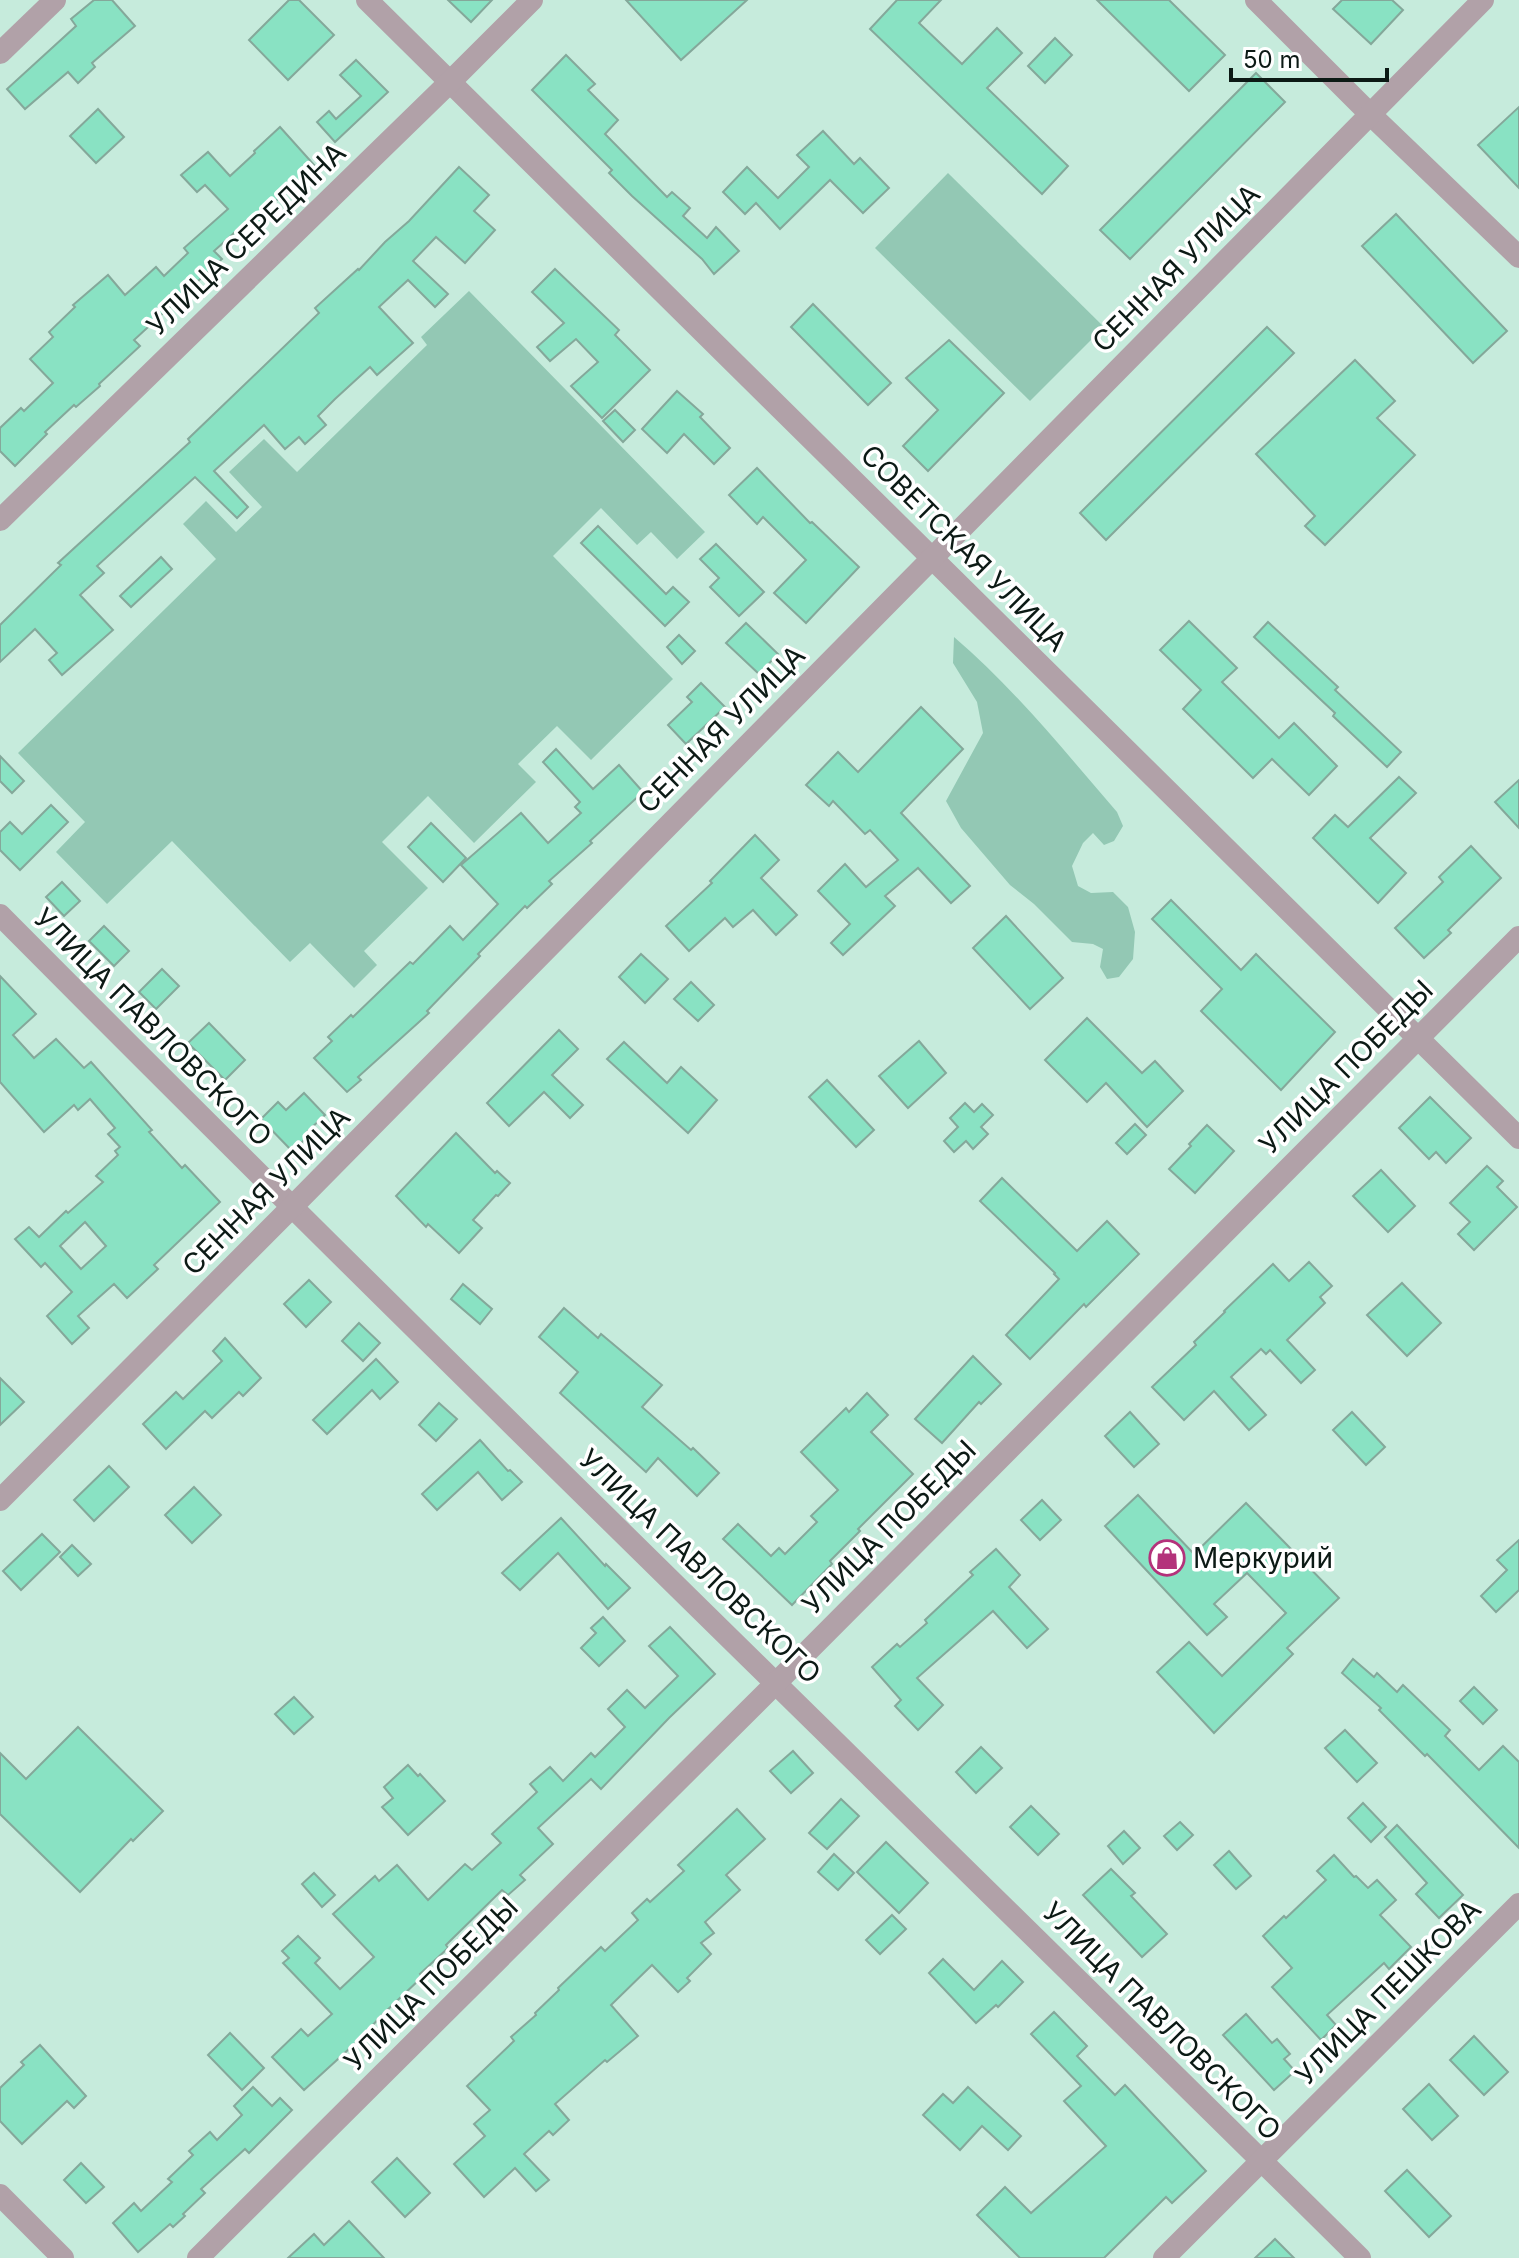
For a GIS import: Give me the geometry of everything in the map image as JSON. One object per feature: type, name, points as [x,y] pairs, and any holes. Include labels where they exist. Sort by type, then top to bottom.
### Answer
[{"type":"street","points":[[0,53],[55,0]]},
{"type":"street","name":"СОВЕТСКАЯ УЛИЦА","points":[[367,0],[1519,1138]]},
{"type":"street","name":"УЛИЦА СЕРЕДИНА","points":[[0,520],[532,0]]},
{"type":"street","points":[[1256,0],[1519,257]]},
{"type":"street","name":"СЕННАЯ УЛИЦА","points":[[0,1500],[1483,0]]},
{"type":"street","name":"УЛИЦА ПАВЛОВСКОГО","points":[[0,915],[291,1208],[1360,2258]]},
{"type":"street","name":"УЛИЦА ПОБЕДЫ","points":[[198,2258],[1519,937]]},
{"type":"street","name":"УЛИЦА ПЕШКОВА","points":[[1164,2258],[1519,1904]]},
{"type":"street","points":[[0,2195],[63,2258]]},
{"type":"green space","points":[[948,173],[1104,327],[1030,401],[875,248]]},
{"type":"green space","points":[[469,291],[705,532],[677,559],[651,532],[637,545],[601,508],[553,556],[673,679],[591,760],[557,726],[518,764],[536,782],[474,843],[428,796],[382,842],[428,888],[364,951],[377,965],[354,988],[310,943],[290,962],[172,841],[107,904],[56,852],[85,822],[18,753],[216,559],[183,524],[206,501],[236,532],[262,507],[229,472],[264,439],[297,472],[427,345],[421,337]]},
{"type":"green space","points":[[954,637],[1019,699],[1117,812],[1123,826],[1114,841],[1104,845],[1093,833],[1083,843],[1072,866],[1078,886],[1091,893],[1113,892],[1128,907],[1135,932],[1133,959],[1119,977],[1107,979],[1100,967],[1103,949],[1093,944],[1072,942],[1010,885],[961,828],[946,801],[983,733],[977,702],[953,663]]},
{"type":"building","points":[[94,0],[112,0],[135,26],[92,63],[95,67],[78,83],[68,72],[25,109],[7,89],[76,26],[71,19]]},
{"type":"building","points":[[289,0],[299,0],[334,35],[288,80],[249,40]]},
{"type":"building","points":[[448,0],[492,0],[471,22]]},
{"type":"building","points":[[626,0],[747,0],[681,60]]},
{"type":"building","points":[[897,0],[941,0],[919,23],[962,64],[997,28],[1022,53],[987,88],[1068,166],[1042,194],[870,29]]},
{"type":"building","points":[[1097,0],[1169,0],[1225,55],[1189,91]]},
{"type":"building","points":[[1342,0],[1392,0],[1403,10],[1371,44],[1333,9]]},
{"type":"building","points":[[1055,38],[1072,55],[1045,83],[1028,66]]},
{"type":"building","points":[[566,55],[595,84],[588,90],[618,120],[605,134],[667,197],[672,192],[690,208],[683,216],[707,238],[716,227],[739,251],[714,274],[702,259],[609,173],[612,170],[532,90]]},
{"type":"building","points":[[356,60],[388,92],[335,142],[317,122],[329,111],[336,119],[361,96],[340,75]]},
{"type":"building","points":[[1256,73],[1285,102],[1130,259],[1100,230]]},
{"type":"building","points":[[1519,107],[1519,188],[1478,145]]},
{"type":"building","points":[[98,109],[124,137],[96,163],[70,136]]},
{"type":"building","points":[[280,127],[315,166],[269,207],[274,212],[251,233],[243,225],[214,251],[222,259],[134,340],[140,346],[100,386],[45,432],[47,434],[15,466],[0,451],[0,428],[21,408],[24,411],[53,383],[30,359],[53,337],[49,332],[75,307],[73,305],[108,275],[125,295],[156,267],[164,276],[188,253],[184,248],[228,209],[205,185],[197,192],[181,175],[208,152],[230,176]]},
{"type":"building","points":[[823,131],[854,164],[860,158],[889,188],[863,213],[830,180],[780,229],[756,203],[745,214],[723,192],[747,167],[778,198],[809,167],[797,155]]},
{"type":"building","points":[[459,167],[489,195],[474,211],[495,230],[465,263],[436,237],[413,261],[448,294],[435,307],[408,280],[379,307],[413,343],[377,375],[370,367],[335,399],[318,416],[326,425],[305,444],[299,437],[285,449],[264,425],[214,471],[248,507],[237,518],[195,477],[97,566],[104,573],[80,595],[113,630],[62,675],[49,660],[57,653],[35,629],[0,662],[0,625],[61,565],[58,563],[190,442],[188,439],[319,313],[315,308],[359,270]]},
{"type":"building","points":[[1396,214],[1507,331],[1473,363],[1362,246]]},
{"type":"building","points":[[555,269],[619,330],[615,335],[650,370],[602,418],[571,386],[598,362],[576,339],[550,361],[537,347],[564,323],[532,292]]},
{"type":"building","points":[[813,304],[891,383],[868,405],[791,327]]},
{"type":"building","points":[[1267,327],[1294,353],[1106,540],[1080,513]]},
{"type":"building","points":[[949,340],[1004,393],[928,471],[903,446],[938,410],[906,378]]},
{"type":"building","points":[[1355,360],[1395,401],[1377,418],[1415,455],[1325,545],[1305,526],[1315,516],[1256,454]]},
{"type":"building","points":[[677,391],[703,414],[700,417],[730,448],[714,464],[684,434],[667,453],[642,429]]},
{"type":"building","points":[[615,410],[635,430],[623,442],[603,421]]},
{"type":"building","points":[[757,468],[810,523],[859,567],[806,623],[774,593],[806,560],[763,517],[757,524],[729,495]]},
{"type":"building","points":[[598,526],[666,594],[673,587],[689,602],[665,626],[581,543]]},
{"type":"building","points":[[716,544],[764,592],[739,616],[710,587],[719,578],[700,559]]},
{"type":"building","points":[[161,557],[172,569],[131,607],[120,596]]},
{"type":"building","points":[[1189,621],[1237,668],[1222,682],[1279,738],[1294,723],[1337,766],[1309,795],[1272,759],[1253,778],[1183,709],[1201,690],[1160,650]]},
{"type":"building","points":[[1268,622],[1338,687],[1335,690],[1401,752],[1387,767],[1254,637]]},
{"type":"building","points":[[746,623],[778,654],[759,674],[726,643]]},
{"type":"building","points":[[679,635],[695,651],[682,664],[667,647]]},
{"type":"building","points":[[701,683],[725,707],[686,744],[668,725],[692,702],[687,697]]},
{"type":"building","points":[[921,707],[963,749],[901,813],[970,886],[951,903],[918,868],[885,896],[895,906],[843,955],[831,943],[850,924],[818,891],[845,864],[866,887],[898,860],[870,830],[865,834],[833,801],[829,806],[806,785],[838,752],[858,772]]},
{"type":"building","points":[[556,749],[593,789],[619,765],[643,792],[549,881],[552,884],[527,908],[525,906],[478,954],[480,956],[427,1011],[429,1013],[358,1077],[361,1080],[347,1092],[314,1058],[332,1041],[328,1037],[410,962],[413,964],[450,926],[463,940],[498,904],[461,865],[521,813],[548,843],[581,813],[575,807],[580,802],[543,762]]},
{"type":"building","points":[[0,756],[24,781],[12,793],[0,781]]},
{"type":"building","points":[[1399,777],[1416,793],[1370,838],[1406,873],[1378,903],[1313,838],[1335,815],[1348,827]]},
{"type":"building","points":[[1519,780],[1519,828],[1495,802]]},
{"type":"building","points":[[51,805],[68,822],[20,870],[0,850],[0,832],[10,822],[22,834]]},
{"type":"building","points":[[431,823],[466,858],[443,882],[408,847]]},
{"type":"building","points":[[755,835],[779,860],[761,878],[797,915],[776,935],[753,910],[733,927],[725,918],[689,951],[666,926],[712,883],[710,881]]},
{"type":"building","points":[[1471,846],[1501,878],[1424,958],[1395,928],[1443,882],[1439,877]]},
{"type":"building","points":[[62,882],[80,901],[64,916],[46,897]]},
{"type":"building","points":[[1171,900],[1241,970],[1256,954],[1335,1032],[1281,1090],[1201,1011],[1222,989],[1152,919]]},
{"type":"building","points":[[1006,916],[1063,978],[1030,1009],[973,948]]},
{"type":"building","points":[[104,926],[129,951],[114,966],[89,941]]},
{"type":"building","points":[[641,954],[668,979],[645,1003],[619,977]]},
{"type":"building","points":[[162,969],[179,986],[156,1009],[139,992]]},
{"type":"building","points":[[0,976],[36,1014],[13,1035],[34,1058],[56,1039],[84,1068],[91,1062],[182,1168],[185,1165],[220,1202],[154,1265],[158,1269],[127,1298],[114,1284],[78,1316],[89,1328],[72,1344],[47,1316],[72,1292],[45,1263],[41,1267],[15,1239],[29,1227],[39,1237],[103,1182],[96,1176],[118,1155],[115,1151],[120,1147],[108,1134],[115,1128],[90,1099],[78,1110],[74,1105],[44,1132],[0,1082]],"holes":[[[85,1222],[106,1246],[81,1269],[60,1246]]]},
{"type":"building","points":[[691,982],[714,1005],[698,1021],[674,999]]},
{"type":"building","points":[[1087,1018],[1142,1073],[1155,1061],[1183,1091],[1147,1127],[1106,1083],[1087,1102],[1045,1060]]},
{"type":"building","points":[[209,1023],[245,1060],[225,1080],[188,1043]]},
{"type":"building","points":[[559,1030],[578,1049],[552,1075],[583,1105],[570,1118],[544,1092],[509,1126],[487,1103]]},
{"type":"building","points":[[919,1041],[946,1073],[908,1108],[879,1076]]},
{"type":"building","points":[[624,1042],[667,1083],[681,1067],[717,1100],[688,1133],[607,1059]]},
{"type":"building","points":[[827,1080],[874,1130],[856,1147],[809,1097]]},
{"type":"building","points":[[304,1093],[325,1115],[307,1132],[310,1135],[292,1151],[261,1119],[278,1102],[286,1110]]},
{"type":"building","points":[[1430,1097],[1471,1138],[1446,1163],[1436,1152],[1429,1159],[1399,1128]]},
{"type":"building","points":[[965,1103],[974,1112],[982,1104],[993,1115],[981,1127],[988,1134],[973,1149],[966,1141],[954,1152],[944,1141],[958,1127],[950,1118]]},
{"type":"building","points":[[1135,1124],[1146,1135],[1127,1154],[1116,1143]]},
{"type":"building","points":[[1207,1125],[1234,1151],[1195,1193],[1169,1169]]},
{"type":"building","points":[[456,1133],[495,1173],[497,1171],[510,1183],[473,1220],[482,1228],[459,1253],[428,1224],[426,1227],[396,1196]]},
{"type":"building","points":[[1487,1166],[1503,1181],[1497,1187],[1517,1207],[1474,1250],[1458,1234],[1470,1222],[1450,1203]]},
{"type":"building","points":[[1381,1170],[1415,1206],[1388,1232],[1353,1196]]},
{"type":"building","points":[[1002,1178],[1077,1251],[1107,1221],[1139,1254],[1030,1359],[1006,1335],[1059,1279],[980,1201]]},
{"type":"building","points":[[1309,1262],[1332,1286],[1320,1297],[1325,1303],[1287,1340],[1315,1370],[1301,1383],[1270,1350],[1266,1354],[1261,1349],[1231,1377],[1266,1415],[1249,1430],[1214,1391],[1184,1420],[1152,1387],[1273,1264],[1289,1281]]},
{"type":"building","points":[[309,1280],[331,1302],[306,1327],[284,1304]]},
{"type":"building","points":[[1402,1283],[1441,1323],[1407,1356],[1367,1315]]},
{"type":"building","points":[[463,1284],[492,1309],[480,1324],[451,1299]]},
{"type":"building","points":[[564,1308],[598,1338],[601,1334],[662,1385],[642,1407],[719,1473],[697,1496],[658,1458],[646,1472],[560,1393],[578,1372],[539,1337]]},
{"type":"building","points":[[359,1323],[380,1343],[363,1361],[342,1341]]},
{"type":"building","points":[[225,1338],[261,1378],[243,1396],[239,1392],[212,1418],[205,1411],[166,1449],[143,1424],[176,1392],[183,1399],[222,1361],[213,1351]]},
{"type":"building","points":[[973,1356],[1001,1384],[981,1404],[979,1402],[942,1443],[915,1419]]},
{"type":"building","points":[[376,1359],[398,1382],[380,1399],[372,1390],[327,1434],[313,1420]]},
{"type":"building","points":[[0,1378],[24,1402],[0,1425]]},
{"type":"building","points":[[867,1393],[888,1415],[871,1432],[913,1474],[858,1529],[860,1531],[830,1561],[832,1564],[792,1605],[723,1539],[738,1524],[771,1556],[779,1548],[785,1554],[817,1522],[811,1516],[838,1490],[801,1452],[846,1408],[849,1412]]},
{"type":"building","points":[[439,1403],[457,1419],[436,1441],[419,1425]]},
{"type":"building","points":[[1130,1412],[1159,1444],[1134,1467],[1105,1436]]},
{"type":"building","points":[[1352,1412],[1385,1447],[1366,1465],[1333,1430]]},
{"type":"building","points":[[480,1440],[522,1482],[502,1500],[478,1472],[437,1510],[422,1494]]},
{"type":"building","points":[[109,1466],[129,1487],[94,1521],[74,1500]]},
{"type":"building","points":[[194,1487],[221,1515],[192,1543],[165,1515]]},
{"type":"building","points":[[1138,1495],[1194,1554],[1246,1503],[1339,1598],[1287,1648],[1293,1654],[1214,1733],[1157,1672],[1189,1642],[1222,1676],[1286,1613],[1247,1573],[1214,1604],[1227,1617],[1207,1635],[1105,1526]]},
{"type":"building","points":[[1042,1500],[1061,1520],[1040,1540],[1021,1520]]},
{"type":"building","points":[[561,1518],[630,1588],[608,1609],[558,1553],[520,1590],[502,1573]]},
{"type":"building","points":[[42,1534],[60,1552],[21,1590],[3,1571]]},
{"type":"building","points":[[1519,1540],[1519,1590],[1496,1612],[1481,1596],[1507,1570],[1497,1560]]},
{"type":"building","points":[[72,1545],[91,1564],[78,1576],[60,1557]]},
{"type":"building","points":[[996,1549],[1020,1575],[1009,1587],[1048,1629],[1027,1648],[993,1611],[917,1678],[943,1705],[918,1730],[895,1706],[901,1700],[872,1667],[927,1623],[925,1620]]},
{"type":"building","points":[[603,1617],[625,1641],[599,1666],[581,1648],[596,1633],[591,1628]]},
{"type":"building","points":[[670,1627],[715,1674],[601,1789],[591,1779],[538,1828],[553,1844],[520,1875],[525,1880],[508,1895],[502,1890],[446,1945],[448,1948],[420,1974],[422,1977],[304,2090],[272,2057],[301,2029],[308,2036],[332,2014],[283,1963],[289,1958],[282,1951],[298,1936],[320,1958],[315,1963],[340,1989],[374,1957],[333,1914],[375,1876],[379,1881],[397,1865],[428,1900],[465,1864],[472,1870],[501,1843],[492,1834],[537,1792],[530,1784],[550,1767],[563,1781],[591,1753],[595,1757],[625,1727],[608,1709],[627,1690],[645,1708],[678,1676],[649,1646]]},
{"type":"building","points":[[1353,1659],[1374,1677],[1377,1673],[1397,1692],[1403,1685],[1450,1730],[1445,1736],[1479,1770],[1503,1746],[1519,1762],[1519,1848],[1379,1710],[1381,1708],[1342,1673]]},
{"type":"building","points":[[1474,1687],[1497,1710],[1483,1724],[1460,1701]]},
{"type":"building","points":[[294,1697],[313,1717],[294,1734],[275,1714]]},
{"type":"building","points":[[78,1727],[163,1811],[80,1892],[0,1814],[0,1753],[26,1779]]},
{"type":"building","points":[[1345,1730],[1377,1763],[1357,1782],[1325,1748]]},
{"type":"building","points":[[981,1747],[1002,1768],[976,1793],[956,1772]]},
{"type":"building","points":[[793,1751],[813,1773],[791,1793],[770,1771]]},
{"type":"building","points":[[408,1765],[445,1801],[408,1835],[382,1807],[393,1798],[384,1787]]},
{"type":"building","points":[[841,1799],[859,1816],[827,1849],[809,1833]]},
{"type":"building","points":[[1363,1803],[1386,1827],[1371,1842],[1348,1818]]},
{"type":"building","points":[[1031,1806],[1059,1834],[1038,1855],[1010,1827]]},
{"type":"building","points":[[737,1809],[765,1839],[726,1875],[740,1890],[705,1922],[714,1933],[701,1943],[711,1954],[678,1992],[652,1965],[611,2005],[638,2036],[555,2104],[569,2120],[553,2135],[549,2131],[524,2154],[549,2180],[536,2191],[515,2168],[484,2197],[454,2164],[485,2136],[474,2124],[490,2110],[467,2086],[514,2041],[511,2037],[536,2015],[558,1988],[601,1947],[605,1951],[638,1920],[632,1913],[647,1899],[650,1902],[684,1871],[678,1865]]},
{"type":"building","points":[[1180,1822],[1193,1835],[1177,1850],[1164,1836]]},
{"type":"building","points":[[1397,1825],[1463,1895],[1439,1918],[1416,1894],[1427,1883],[1385,1837]]},
{"type":"building","points":[[1124,1831],[1140,1848],[1123,1864],[1108,1846]]},
{"type":"building","points":[[886,1842],[928,1883],[899,1913],[857,1872]]},
{"type":"building","points":[[1229,1851],[1251,1876],[1236,1889],[1214,1865]]},
{"type":"building","points":[[834,1854],[854,1873],[838,1890],[818,1872]]},
{"type":"building","points":[[1334,1855],[1368,1888],[1377,1880],[1396,1900],[1380,1915],[1411,1947],[1389,1969],[1384,1963],[1327,2015],[1336,2025],[1321,2040],[1272,1987],[1292,1968],[1263,1936],[1326,1880],[1317,1871]]},
{"type":"building","points":[[1111,1869],[1135,1893],[1131,1896],[1167,1934],[1142,1957],[1083,1895]]},
{"type":"building","points":[[314,1873],[335,1895],[322,1907],[302,1884]]},
{"type":"building","points":[[892,1915],[906,1929],[880,1954],[866,1940]]},
{"type":"building","points":[[943,1959],[974,1990],[1002,1961],[1023,1982],[998,2007],[996,2005],[976,2023],[929,1973]]},
{"type":"building","points":[[1054,2012],[1087,2046],[1077,2056],[1115,2095],[1125,2085],[1206,2171],[1172,2203],[1166,2197],[1104,2258],[1020,2258],[977,2215],[1005,2187],[1031,2213],[1106,2146],[1064,2101],[1081,2086],[1031,2034]]},
{"type":"building","points":[[1246,2014],[1272,2043],[1277,2039],[1290,2054],[1284,2059],[1295,2071],[1274,2090],[1223,2035]]},
{"type":"building","points":[[230,2033],[264,2068],[242,2090],[208,2055]]},
{"type":"building","points":[[1474,2036],[1508,2072],[1484,2095],[1450,2060]]},
{"type":"building","points":[[40,2045],[86,2096],[74,2108],[67,2101],[22,2144],[0,2121],[0,2088]]},
{"type":"building","points":[[1429,2084],[1458,2116],[1432,2140],[1403,2109]]},
{"type":"building","points":[[253,2087],[272,2106],[280,2098],[292,2110],[249,2153],[245,2149],[201,2189],[205,2193],[183,2214],[185,2216],[173,2227],[170,2224],[138,2252],[113,2223],[134,2203],[141,2211],[172,2182],[168,2179],[193,2155],[189,2151],[210,2132],[217,2140],[242,2115],[234,2106]]},
{"type":"building","points":[[968,2087],[1021,2136],[1008,2150],[982,2126],[960,2150],[923,2115],[943,2094],[953,2103]]},
{"type":"building","points":[[397,2158],[430,2193],[405,2217],[372,2182]]},
{"type":"building","points":[[81,2163],[104,2187],[86,2203],[64,2180]]},
{"type":"building","points":[[1407,2170],[1451,2216],[1429,2237],[1385,2191]]},
{"type":"building","points":[[349,2221],[384,2258],[288,2258],[314,2234],[324,2245]]},
{"type":"building","points":[[1275,2239],[1294,2258],[1255,2258]]},
{"type":"place","name":"Меркурий","points":[[1167,1558]]}]
